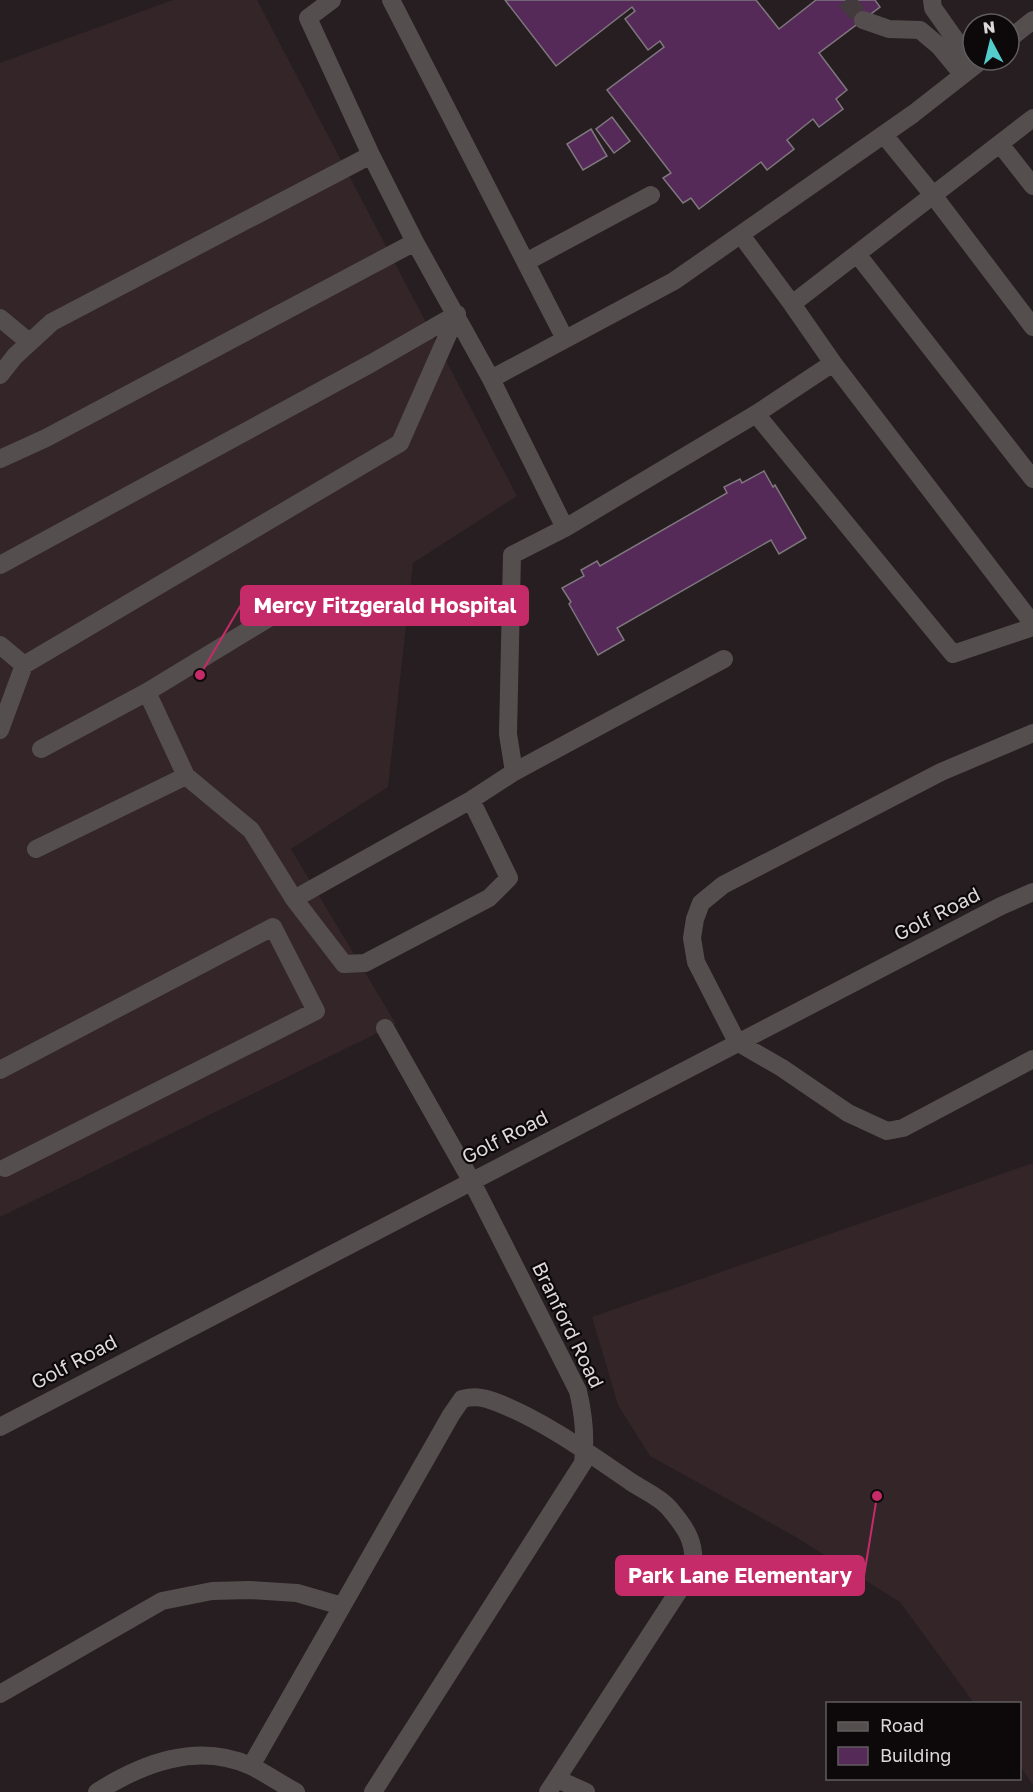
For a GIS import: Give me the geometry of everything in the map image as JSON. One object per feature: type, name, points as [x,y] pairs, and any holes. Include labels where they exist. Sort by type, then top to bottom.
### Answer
[{"type":"street","points":[[332,0],[308,18],[371,155],[415,242],[491,379],[565,528]]},
{"type":"street","points":[[391,0],[565,339]]},
{"type":"street","points":[[932,0],[933,8],[961,49]]},
{"type":"street","points":[[863,20],[889,29],[920,30],[939,46],[961,60]]},
{"type":"street","points":[[1021,30],[1033,20]]},
{"type":"street","points":[[491,379],[674,281],[884,135],[966,72]]},
{"type":"street","points":[[792,304],[1033,118]]},
{"type":"street","points":[[884,135],[933,195],[1033,327]]},
{"type":"street","points":[[1000,144],[1033,186]]},
{"type":"street","points":[[0,375],[29,342],[52,322],[371,155]]},
{"type":"street","points":[[526,262],[651,195]]},
{"type":"street","points":[[741,235],[833,363],[1033,626],[953,654],[756,414]]},
{"type":"street","points":[[0,459],[57,432],[415,242]]},
{"type":"street","points":[[857,254],[1033,479]]},
{"type":"street","points":[[0,565],[370,364],[457,314]]},
{"type":"street","points":[[0,730],[24,665],[400,443],[457,314]]},
{"type":"street","points":[[0,318],[29,342]]},
{"type":"street","points":[[514,772],[508,734],[512,555],[565,528],[756,414],[833,363]]},
{"type":"street","points":[[41,749],[147,692],[282,610]]},
{"type":"street","points":[[0,645],[24,665]]},
{"type":"street","points":[[294,898],[471,800],[514,772],[724,659]]},
{"type":"street","points":[[147,692],[186,776],[250,830],[294,898],[344,964],[365,963],[489,898],[509,878],[471,800]]},
{"type":"street","points":[[1033,733],[931,777],[723,885],[701,903],[695,919],[693,938],[696,962],[737,1042],[782,1068],[848,1113],[887,1131],[903,1128],[1033,1059]]},
{"type":"street","points":[[36,849],[186,776]]},
{"type":"street","name":"Golf Road","points":[[0,1426],[737,1042],[1001,906],[1033,892]]},
{"type":"street","points":[[0,1070],[273,927],[316,1011],[2,1168]]},
{"type":"street","name":"Branford Road","points":[[373,1792],[583,1463],[584,1451],[584,1415],[578,1391],[471,1180],[385,1028]]},
{"type":"street","points":[[251,1766],[451,1415],[462,1399],[475,1396],[494,1401],[523,1415],[584,1451],[667,1506],[690,1535],[695,1553],[693,1569],[553,1786],[586,1792]]},
{"type":"street","points":[[0,1694],[162,1601],[212,1591],[250,1590],[297,1593],[342,1606]]},
{"type":"street","points":[[97,1792],[126,1774],[157,1761],[196,1755],[231,1760],[251,1766],[296,1792]]},
{"type":"shaded area","points":[[173,0],[257,0],[517,496],[413,563],[388,787],[291,849],[396,1024],[0,1217],[0,63]]},
{"type":"shaded area","points":[[1033,1163],[1033,1785],[1021,1767],[1021,1702],[973,1702],[900,1602],[794,1536],[650,1456],[618,1405],[592,1317]]},
{"type":"building","points":[[505,0],[756,0],[779,29],[816,0],[875,0],[880,7],[819,53],[847,90],[836,99],[843,109],[819,127],[813,119],[787,140],[794,149],[767,170],[761,162],[699,209],[691,198],[683,203],[663,178],[671,173],[607,90],[664,47],[660,41],[648,50],[625,19],[635,11],[632,7],[556,66]]},
{"type":"building","points":[[612,117],[630,141],[614,153],[596,129]]},
{"type":"building","points":[[591,129],[607,156],[583,170],[567,144]]},
{"type":"building","points":[[764,471],[773,487],[775,485],[806,538],[779,554],[771,540],[617,628],[624,640],[598,655],[562,588],[584,576],[581,570],[597,561],[600,566],[727,493],[724,487],[740,479],[742,483]]},
{"type":"tunnel","points":[[846,0],[863,20]]},
{"type":"place","name":"Mercy Fitzgerald Hospital","points":[[200,675]]},
{"type":"place","name":"Park Lane Elementary","points":[[877,1496]]}]
